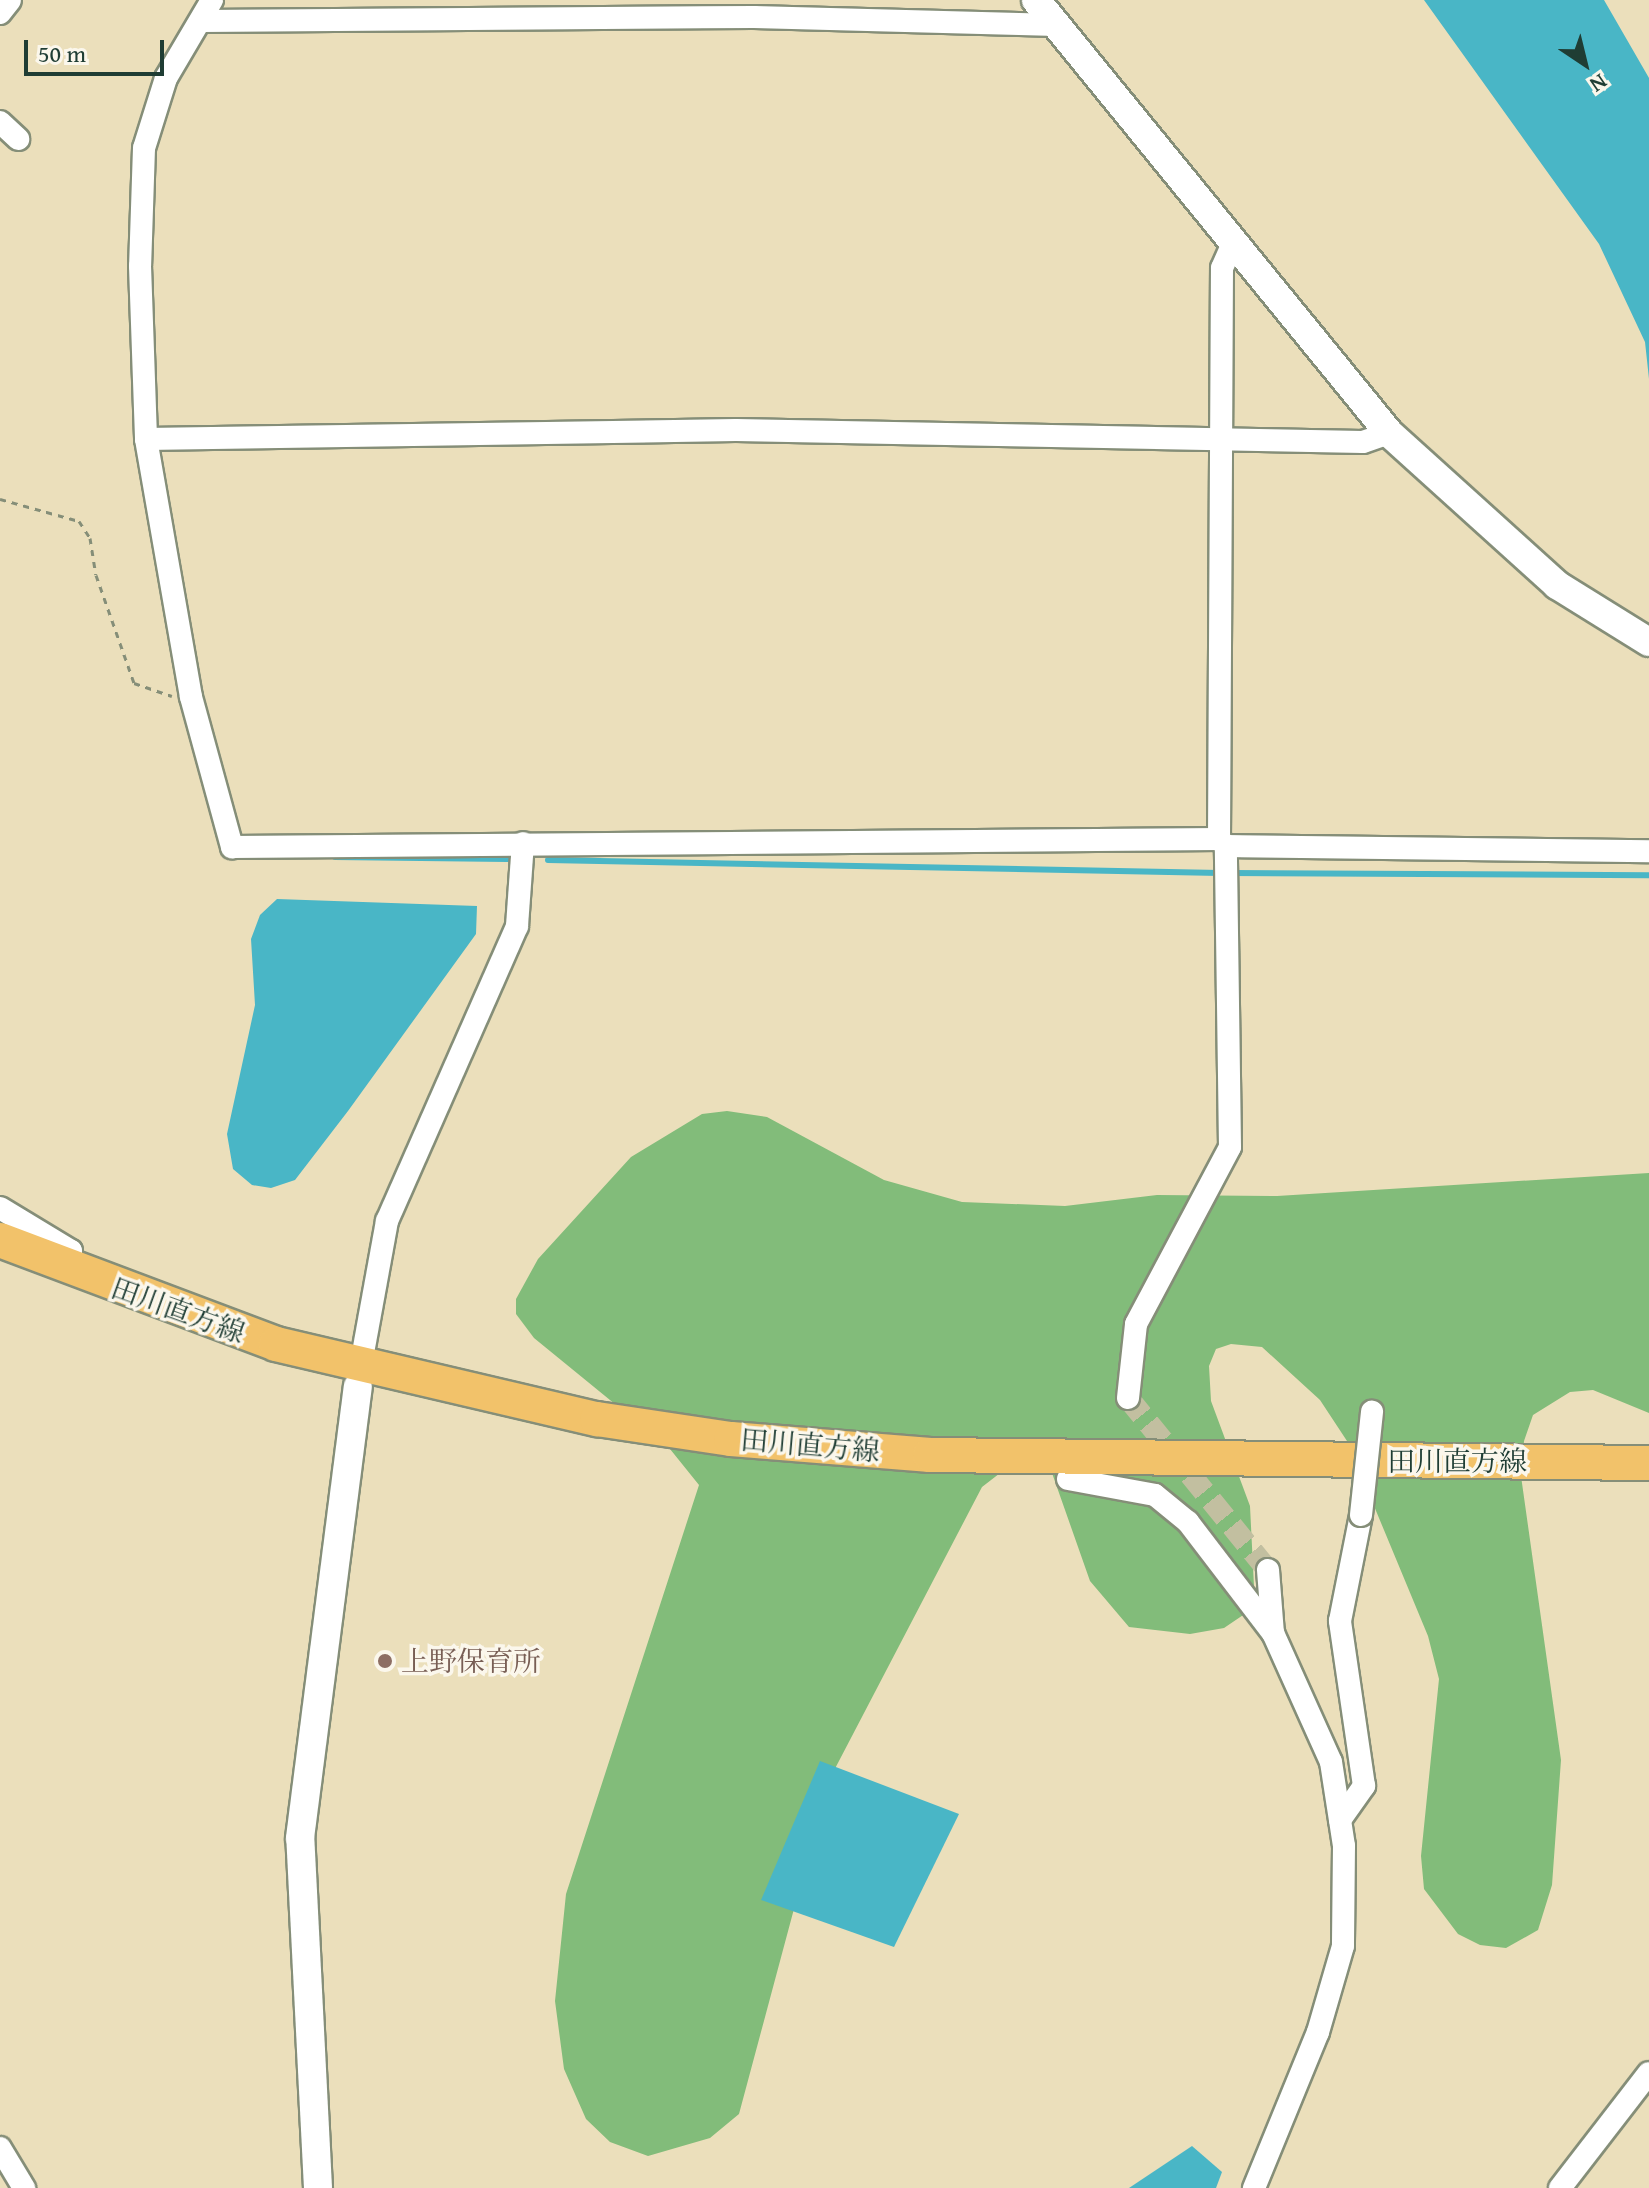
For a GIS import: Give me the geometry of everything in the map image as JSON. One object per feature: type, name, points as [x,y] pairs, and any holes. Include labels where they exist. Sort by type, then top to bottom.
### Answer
[{"type":"main road","name":"田川直方線","points":[[0,1240],[166,1319]]},
{"type":"main road","name":"田川直方線","points":[[0,1263],[272,1352],[620,1444],[928,1475],[1068,1479],[1649,1482]]},
{"type":"main road","name":"田川直方線","points":[[359,1376],[597,1419],[731,1439],[930,1455],[1649,1463]]},
{"type":"street","points":[[0,13],[10,0]]},
{"type":"street","points":[[212,0],[166,78],[144,148],[146,439],[191,697],[232,847],[523,843],[1222,843],[1649,851]]},
{"type":"street","points":[[1036,0],[1389,433],[1557,585],[1649,642]]},
{"type":"street","points":[[202,21],[754,17],[1057,25]]},
{"type":"street","points":[[0,122],[18,139]]},
{"type":"street","points":[[1128,1398],[1136,1324],[1230,1147],[1222,843],[1222,268],[1234,241]]},
{"type":"street","points":[[146,439],[736,430],[1363,442],[1389,433]]},
{"type":"street","points":[[318,2188],[300,1838],[359,1376],[387,1221],[517,926],[523,843]]},
{"type":"street","points":[[0,1208],[71,1251],[65,1269]]},
{"type":"street","points":[[1340,1820],[1364,1786],[1340,1621],[1361,1515],[1372,1412]]},
{"type":"street","points":[[1068,1479],[1155,1495],[1188,1522],[1273,1633],[1331,1762],[1340,1820],[1343,1946],[1318,2032],[1254,2188]]},
{"type":"street","points":[[1268,1570],[1273,1633]]},
{"type":"street","points":[[1560,2188],[1649,2073]]},
{"type":"street","points":[[0,2148],[24,2188]]},
{"type":"path","points":[[0,499],[79,521],[134,683],[154,695],[191,697]]},
{"type":"green space","points":[[727,1111],[767,1117],[884,1180],[962,1202],[1065,1206],[1157,1195],[1277,1196],[1649,1173],[1649,1413],[1593,1390],[1570,1392],[1533,1415],[1524,1441],[1521,1476],[1561,1760],[1552,1885],[1538,1930],[1506,1948],[1480,1945],[1458,1934],[1424,1889],[1421,1856],[1439,1679],[1428,1636],[1347,1441],[1320,1400],[1262,1347],[1231,1344],[1216,1349],[1209,1366],[1211,1401],[1250,1506],[1255,1607],[1224,1628],[1190,1634],[1129,1627],[1090,1581],[1052,1473],[1004,1470],[982,1487],[828,1782],[739,2114],[710,2138],[648,2156],[610,2142],[586,2119],[564,2069],[555,2001],[566,1894],[699,1485],[670,1449],[534,1338],[516,1314],[516,1299],[538,1259],[631,1157],[702,1114]]},
{"type":"water","points":[[1424,0],[1604,0],[1649,78],[1649,379],[1645,342],[1599,244]]},
{"type":"water","points":[[277,899],[477,906],[476,934],[348,1111],[295,1180],[271,1188],[252,1185],[233,1169],[227,1134],[255,1005],[251,939],[260,915]]},
{"type":"water","points":[[820,1761],[959,1814],[894,1947],[761,1900]]},
{"type":"water","points":[[1192,2146],[1222,2172],[1216,2188],[1129,2188]]},
{"type":"waterway","points":[[335,857],[507,859]]},
{"type":"waterway","points":[[548,860],[1220,873]]},
{"type":"waterway","points":[[1231,873],[1649,875]]},
{"type":"tunnel","points":[[1128,1398],[1268,1570]]},
{"type":"place","name":"上野保育所","points":[[385,1661]]}]
